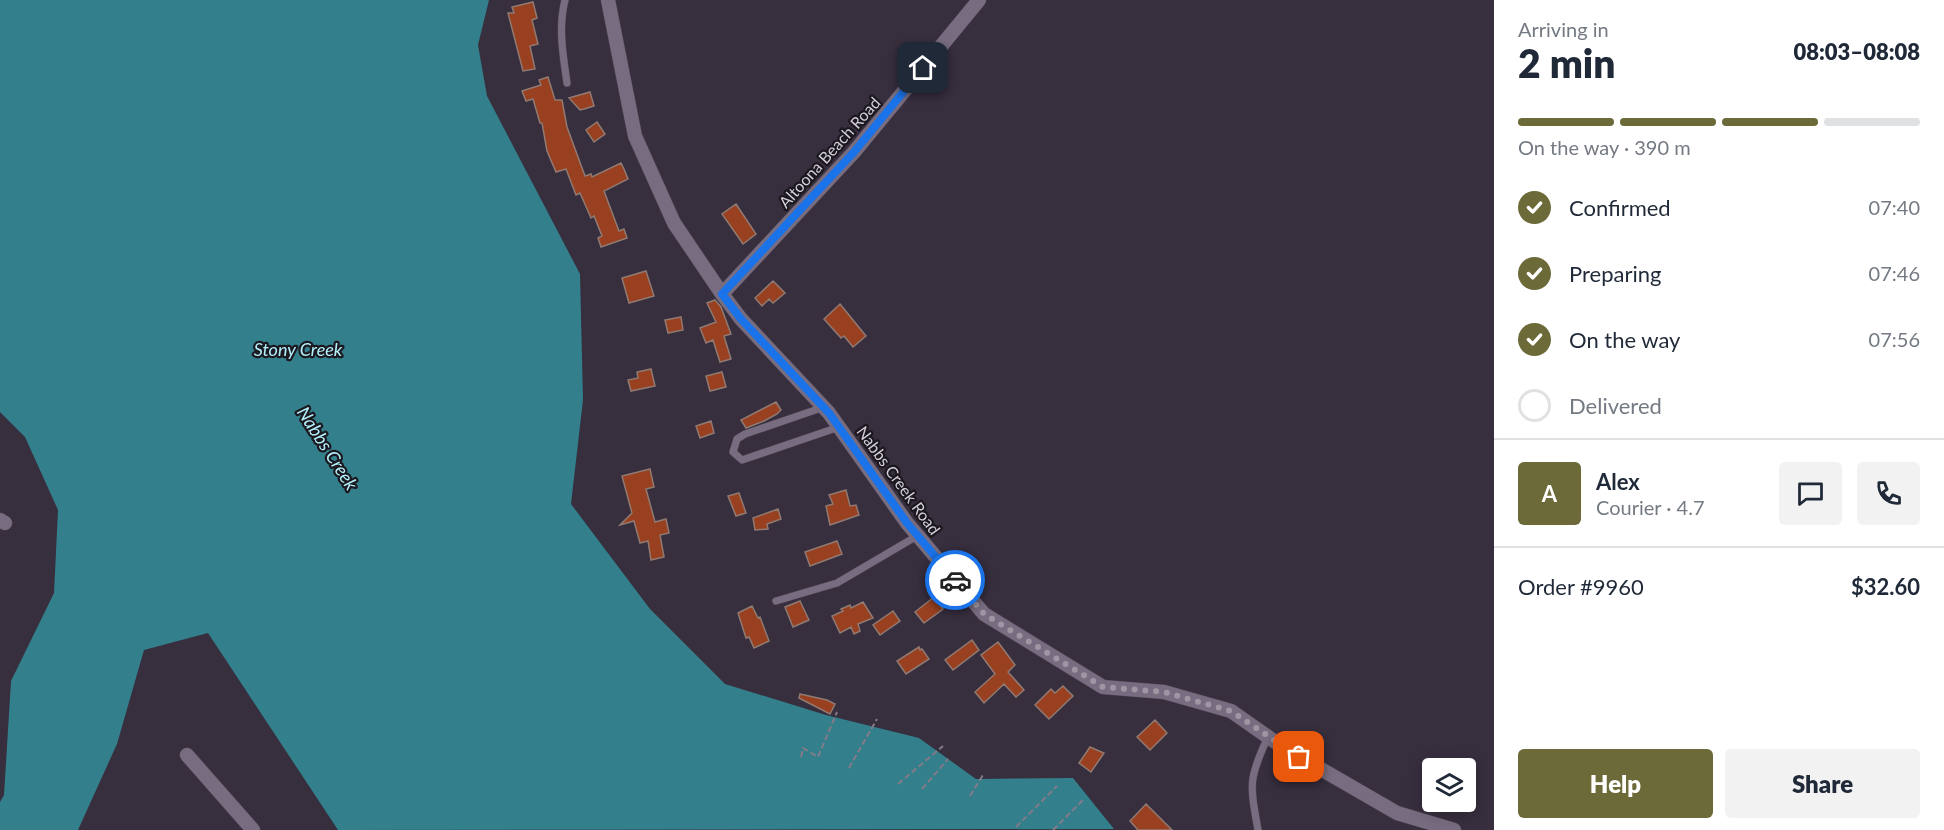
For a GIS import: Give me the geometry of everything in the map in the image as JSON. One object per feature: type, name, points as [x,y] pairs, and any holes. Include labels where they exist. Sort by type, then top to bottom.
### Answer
[{"type":"street","name":"Nabbs Creek Road","points":[[608,0],[635,136],[674,223],[741,319],[824,407],[917,536],[984,614],[1103,687],[1164,692],[1231,711],[1350,788],[1398,813],[1454,830]]},
{"type":"street","name":"Altoona Beach Road","points":[[722,294],[854,152],[979,0]]},
{"type":"street","points":[[187,755],[253,830]]},
{"type":"lane","points":[[565,0],[561,17],[562,54],[567,83]]},
{"type":"lane","points":[[824,407],[745,434],[737,439],[733,452],[742,460],[839,427]]},
{"type":"lane","points":[[776,601],[837,583],[917,536]]},
{"type":"lane","points":[[1258,830],[1251,791],[1252,776],[1268,737]]},
{"type":"path","points":[[801,757],[803,748],[818,757],[837,712]]},
{"type":"path","points":[[849,768],[877,719]]},
{"type":"path","points":[[898,784],[943,746]]},
{"type":"path","points":[[922,789],[948,759]]},
{"type":"path","points":[[970,796],[983,775]]},
{"type":"path","points":[[1016,827],[1057,786]]},
{"type":"path","points":[[1053,830],[1084,799]]},
{"type":"water","name":"Stony Creek","points":[[0,0],[489,0],[478,45],[487,96],[580,274],[583,400],[571,504],[650,609],[725,684],[826,715],[919,738],[976,779],[1073,778],[1114,829],[338,830],[208,633],[144,650],[117,744],[78,830],[0,830],[0,802],[4,795],[11,681],[54,593],[58,510],[25,437],[0,412]]},
{"type":"building","points":[[533,2],[537,18],[532,20],[538,44],[530,46],[535,69],[523,71],[508,13],[514,13],[512,7]]},
{"type":"building","points":[[548,77],[555,100],[562,100],[567,127],[585,176],[591,174],[592,177],[621,163],[624,169],[628,179],[604,191],[619,231],[624,229],[627,238],[601,247],[598,238],[602,236],[594,216],[591,218],[580,193],[576,195],[566,169],[556,172],[547,151],[542,123],[540,123],[533,99],[526,101],[522,91],[541,85],[539,80]]},
{"type":"building","points":[[590,92],[594,106],[584,109],[580,110],[569,98]]},
{"type":"building","points":[[597,122],[605,134],[594,142],[586,130]]},
{"type":"building","points":[[736,204],[756,234],[743,244],[722,214]]},
{"type":"building","points":[[646,271],[654,296],[629,303],[622,278]]},
{"type":"building","points":[[773,281],[785,293],[773,303],[769,299],[762,306],[755,298]]},
{"type":"building","points":[[715,300],[721,307],[731,334],[724,336],[731,359],[720,362],[713,340],[706,343],[700,328],[716,322],[707,303]]},
{"type":"building","points":[[840,304],[866,336],[853,347],[844,336],[841,338],[824,319]]},
{"type":"building","points":[[681,317],[683,330],[668,333],[665,320]]},
{"type":"building","points":[[651,369],[655,386],[631,391],[628,380],[638,378],[637,372]]},
{"type":"building","points":[[722,372],[726,387],[710,391],[706,376]]},
{"type":"building","points":[[776,402],[781,410],[777,414],[746,428],[741,420]]},
{"type":"building","points":[[711,421],[714,433],[700,438],[696,426]]},
{"type":"building","points":[[650,469],[654,487],[646,489],[655,522],[666,519],[669,533],[660,535],[664,557],[651,560],[648,541],[640,543],[634,521],[620,525],[632,513],[622,476]]},
{"type":"building","points":[[846,490],[850,506],[856,505],[859,515],[830,525],[826,506],[833,504],[829,495]]},
{"type":"building","points":[[739,493],[746,513],[736,516],[728,496]]},
{"type":"building","points":[[778,509],[781,519],[767,524],[768,529],[755,530],[753,518]]},
{"type":"building","points":[[837,541],[842,554],[810,566],[805,552]]},
{"type":"building","points":[[934,597],[943,609],[924,623],[915,612]]},
{"type":"building","points":[[800,601],[809,620],[793,627],[785,607]]},
{"type":"building","points":[[863,602],[873,618],[858,624],[860,631],[854,634],[851,627],[840,633],[832,616],[843,611],[841,609],[850,605],[851,608]]},
{"type":"building","points":[[752,606],[758,618],[760,617],[769,641],[754,648],[749,637],[746,638],[738,613]]},
{"type":"building","points":[[893,611],[900,621],[880,635],[873,625]]},
{"type":"building","points":[[972,640],[979,650],[953,670],[945,660]]},
{"type":"building","points":[[998,642],[1015,665],[1008,672],[1024,690],[1016,697],[1004,684],[984,703],[975,692],[995,674],[981,655]]},
{"type":"building","points":[[919,647],[929,659],[906,674],[897,661]]},
{"type":"building","points":[[1063,686],[1073,696],[1049,719],[1035,705],[1051,689],[1055,693]]},
{"type":"building","points":[[800,694],[835,704],[830,714],[799,698]]},
{"type":"building","points":[[1155,720],[1167,733],[1150,750],[1137,737]]},
{"type":"building","points":[[1090,747],[1104,753],[1091,772],[1079,763]]},
{"type":"building","points":[[1146,804],[1172,830],[1138,830],[1130,821]]},
{"type":"way so far","points":[[955,580],[984,614],[1103,687],[1164,692],[1231,711],[1299,757]]},
{"type":"route","points":[[923,68],[854,152],[722,294],[741,319],[829,413],[907,523],[955,580]]},
{"type":"water label","name":"Nabbs Creek","points":[[328,448]]}]
